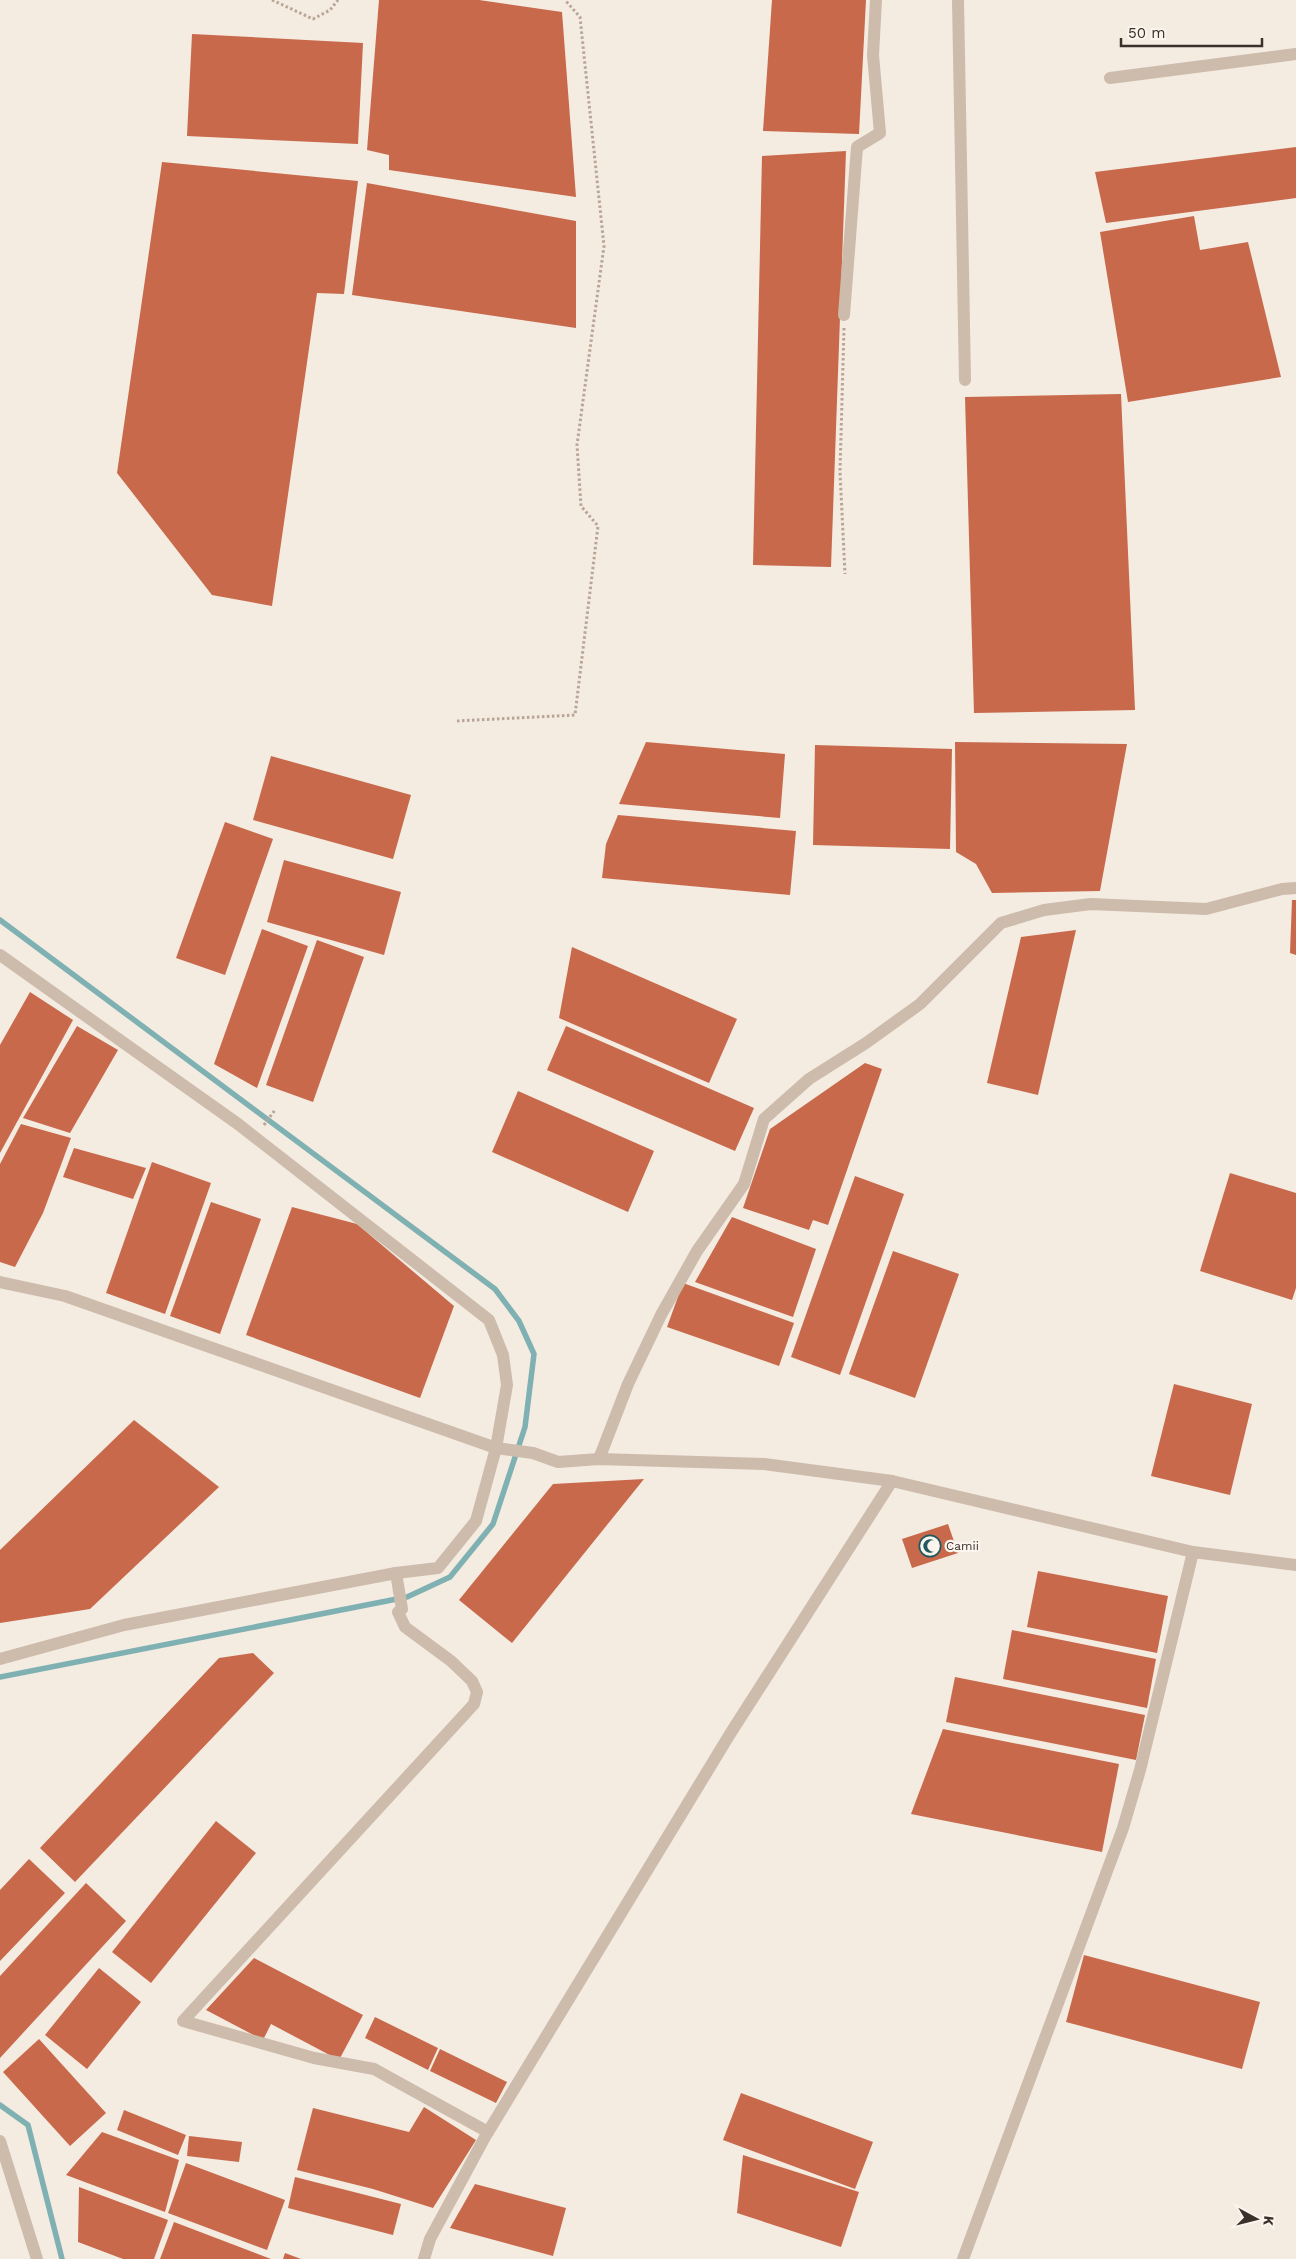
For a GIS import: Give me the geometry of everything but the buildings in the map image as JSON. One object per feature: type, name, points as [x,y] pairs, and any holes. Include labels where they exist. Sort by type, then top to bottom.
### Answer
[{"type":"street","points":[[844,315],[856,147],[880,133],[873,55],[876,0]]},
{"type":"street","points":[[958,0],[965,380]]},
{"type":"street","points":[[1110,78],[1296,54]]},
{"type":"street","points":[[599,1458],[628,1384],[661,1315],[697,1251],[744,1184],[764,1119],[808,1079],[866,1042],[920,1004],[1001,923],[1044,910],[1091,904],[1206,909],[1282,889],[1296,888]]},
{"type":"street","points":[[0,955],[238,1124],[489,1320],[503,1355],[507,1385],[501,1448],[476,1521],[438,1568],[396,1573],[124,1625],[0,1659]]},
{"type":"street","points":[[0,1282],[65,1296],[501,1448],[533,1453],[558,1462],[599,1458],[764,1464],[892,1481],[1192,1552],[1296,1565]]},
{"type":"street","points":[[424,2259],[430,2238],[488,2132],[730,1734],[892,1481]]},
{"type":"street","points":[[963,2259],[1123,1828],[1140,1770],[1192,1552]]},
{"type":"street","points":[[396,1573],[402,1609],[398,1612],[405,1627],[451,1661],[472,1681],[477,1692],[474,1704],[183,2020],[314,2058],[374,2069],[488,2132]]},
{"type":"street","points":[[0,2141],[37,2259]]},
{"type":"path","points":[[272,0],[314,19],[330,10],[338,0]]},
{"type":"path","points":[[457,721],[575,715],[598,526],[582,506],[576,445],[604,246],[580,17],[565,0]]},
{"type":"path","points":[[844,315],[840,472],[844,574]]},
{"type":"waterway","points":[[0,920],[495,1289],[519,1321],[534,1354],[525,1427],[493,1524],[450,1577],[407,1597],[0,1677]]},
{"type":"waterway","points":[[0,2105],[28,2125],[62,2259]]},
{"type":"place","name":"Camii","points":[[930,1546]]}]
